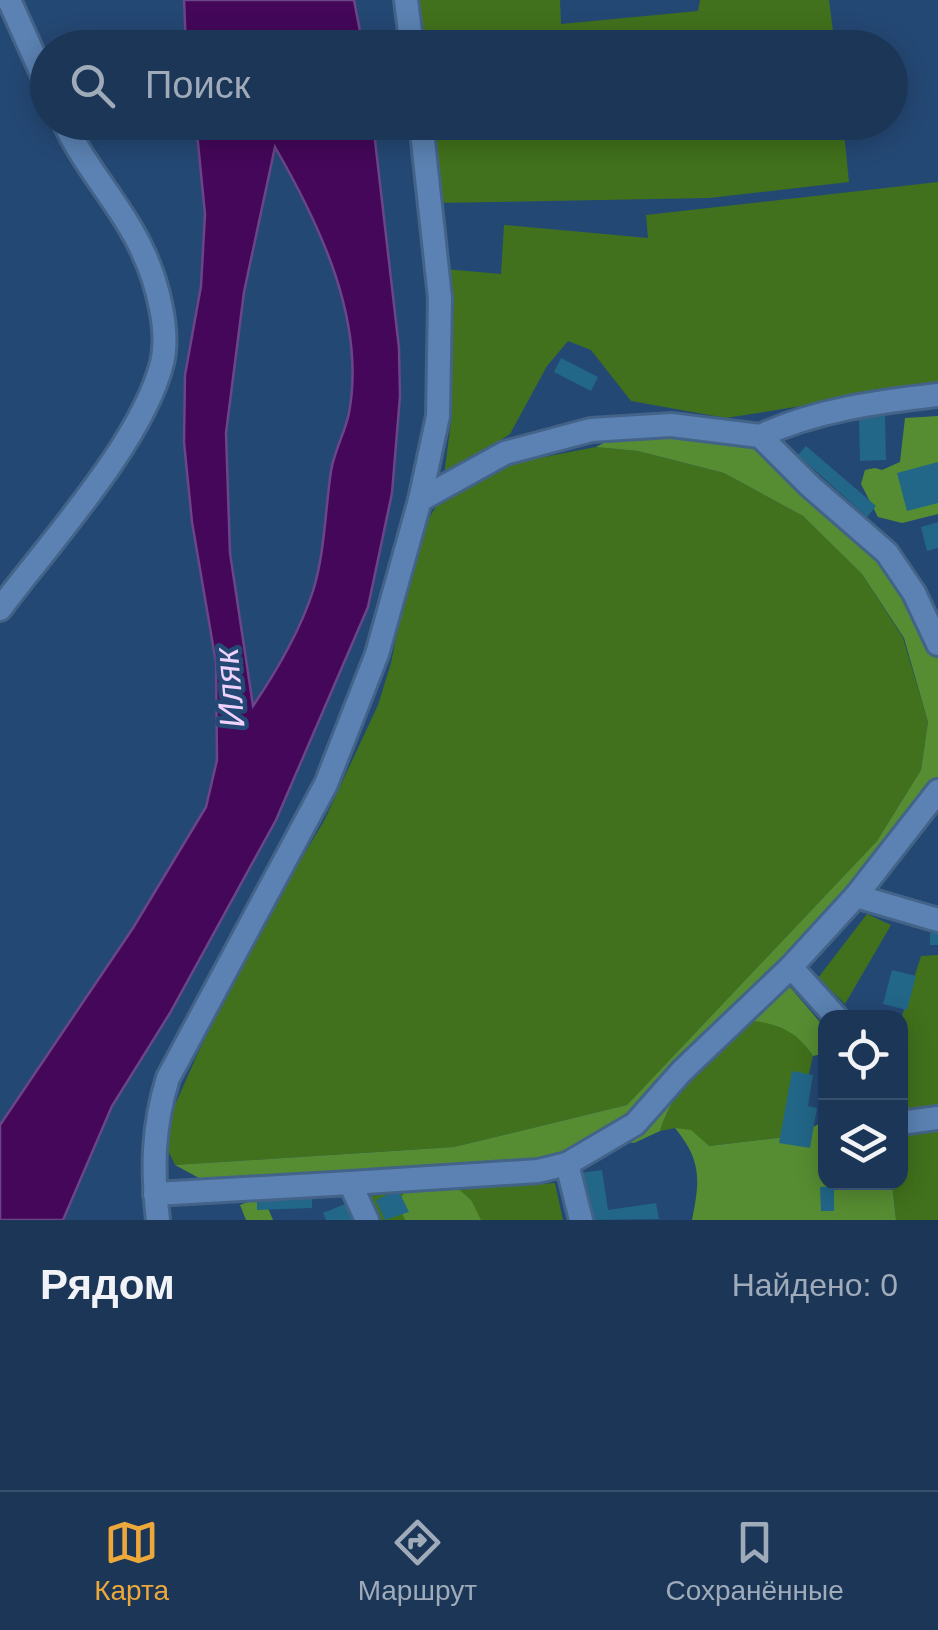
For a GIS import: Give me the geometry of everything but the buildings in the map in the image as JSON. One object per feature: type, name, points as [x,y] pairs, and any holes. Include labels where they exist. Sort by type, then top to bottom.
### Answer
[{"type":"lane","points":[[9,0],[30,47]]},
{"type":"lane","points":[[406,0],[410,30]]},
{"type":"lane","points":[[0,609],[111,463],[144,412],[163,360],[162,312],[143,252],[75,140]]},
{"type":"lane","points":[[158,1220],[152,1151],[157,1114],[168,1078],[326,784],[377,654],[420,500],[438,416],[440,298],[423,140]]},
{"type":"lane","points":[[420,500],[505,453],[591,430],[671,425],[760,436],[809,416],[938,394]]},
{"type":"lane","points":[[760,436],[887,554],[914,593],[938,644]]},
{"type":"lane","points":[[155,1194],[538,1172],[567,1164],[635,1124],[681,1072],[792,967],[856,896],[938,791]]},
{"type":"lane","points":[[856,896],[938,920]]},
{"type":"lane","points":[[792,967],[830,1010]]},
{"type":"lane","points":[[908,1122],[938,1118]]},
{"type":"lane","points":[[567,1164],[581,1220]]},
{"type":"lane","points":[[350,1183],[367,1220]]},
{"type":"green space","points":[[412,0],[560,0],[561,24],[698,11],[700,0],[829,0],[833,30],[416,30]]},
{"type":"green space","points":[[428,140],[845,140],[849,182],[709,198],[436,203]]},
{"type":"green space","points":[[938,182],[938,384],[726,418],[631,401],[591,350],[568,341],[547,366],[510,434],[444,476],[452,414],[444,269],[501,274],[504,225],[648,238],[646,215]]},
{"type":"green space","points":[[938,416],[938,514],[902,523],[878,517],[861,484],[865,470],[882,470],[900,462],[905,418]]},
{"type":"green space","points":[[647,420],[734,435],[790,464],[897,561],[938,647],[938,803],[784,980],[818,1020],[818,1055],[813,1056],[799,1039],[783,1029],[743,1020],[684,1085],[660,1131],[634,1143],[600,1138],[527,1175],[201,1179],[175,1165],[454,1147],[627,1105],[877,841],[921,770],[928,722],[904,638],[862,574],[803,516],[724,473],[638,451],[596,447]]},
{"type":"green space","points":[[596,447],[638,451],[724,473],[803,516],[862,574],[903,638],[928,722],[921,770],[877,841],[627,1105],[454,1147],[175,1165],[165,1144],[171,1114],[197,1055],[257,933],[324,821],[378,705],[391,663],[416,540],[442,496],[508,464]]},
{"type":"green space","points":[[867,914],[891,925],[845,1004],[818,978]]},
{"type":"green space","points":[[938,955],[938,1113],[908,1115],[908,1010],[904,1010],[921,956]]},
{"type":"green space","points":[[743,1020],[784,1028],[800,1039],[813,1056],[795,1136],[709,1146],[675,1128],[660,1131],[684,1085]]},
{"type":"green space","points":[[818,1124],[818,1190],[893,1190],[896,1220],[692,1220],[697,1171],[675,1128],[691,1130],[709,1146],[795,1136]]},
{"type":"green space","points":[[938,1131],[938,1220],[896,1220],[893,1190],[908,1190],[908,1133]]},
{"type":"green space","points":[[555,1183],[563,1220],[377,1220],[366,1196]]},
{"type":"green space","points":[[454,1185],[471,1200],[481,1220],[405,1220],[398,1203],[407,1188]]},
{"type":"green space","points":[[263,1196],[273,1220],[246,1220],[240,1205]]},
{"type":"water","points":[[184,0],[354,0],[360,30],[185,30]]},
{"type":"water","name":"Иляк","points":[[198,140],[375,140],[399,348],[400,396],[392,493],[368,607],[276,820],[170,1013],[112,1106],[63,1220],[0,1220],[0,1125],[133,928],[206,807],[217,760],[216,663],[192,522],[184,442],[185,375],[201,286],[205,214]],"holes":[[[275,147],[308,209],[345,309],[353,378],[349,413],[331,471],[313,591],[287,651],[253,706],[230,553],[226,433],[244,292]]]}]
